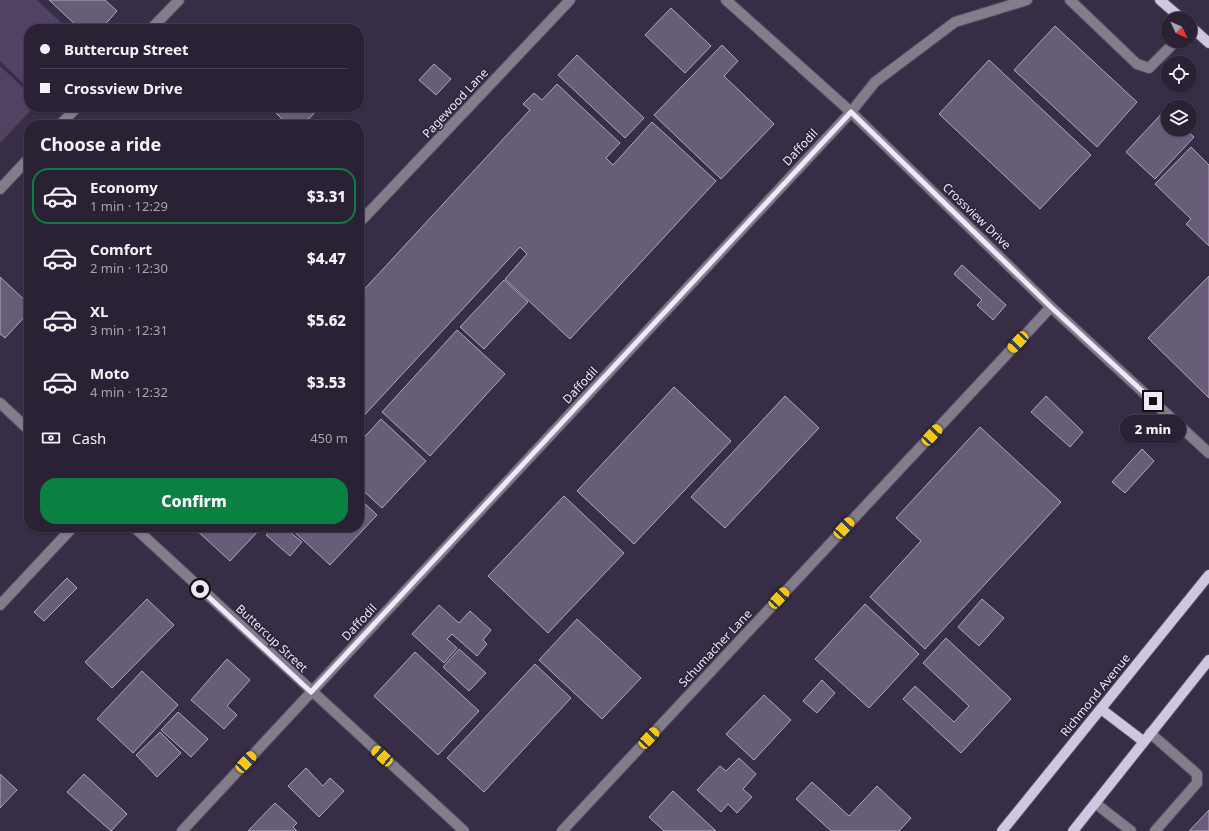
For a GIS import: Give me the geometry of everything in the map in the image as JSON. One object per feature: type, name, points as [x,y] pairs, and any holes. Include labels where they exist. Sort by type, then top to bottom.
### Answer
[{"type":"main road","points":[[1160,0],[1174,12]]},
{"type":"main road","points":[[1197,32],[1209,43]]},
{"type":"main road","name":"Richmond Avenue","points":[[1002,831],[1209,575]]},
{"type":"main road","points":[[1073,831],[1209,660]]},
{"type":"main road","points":[[1101,709],[1147,738]]},
{"type":"street","points":[[156,24],[179,0]]},
{"type":"street","name":"Pagewood Lane","points":[[364,217],[570,0]]},
{"type":"street","name":"Crossview Drive","points":[[726,0],[851,112],[1051,307],[1209,453]]},
{"type":"street","name":"Daffodil","points":[[182,831],[851,112],[875,82],[956,22],[1027,0]]},
{"type":"street","points":[[1070,0],[1137,64],[1149,68],[1169,48]]},
{"type":"street","points":[[65,120],[72,112]]},
{"type":"street","points":[[0,189],[24,163]]},
{"type":"street","name":"Schumacher Lane","points":[[562,831],[1051,307]]},
{"type":"street","points":[[0,403],[24,425]]},
{"type":"street","points":[[0,605],[68,532]]},
{"type":"street","name":"Buttercup Street","points":[[139,532],[311,692],[464,831]]},
{"type":"street","points":[[1147,738],[1197,774],[1197,782],[1155,831]]},
{"type":"street","points":[[1095,803],[1132,831]]},
{"type":"shaded area","points":[[0,0],[37,0],[63,24],[24,24],[24,84],[0,61]]},
{"type":"shaded area","points":[[0,66],[24,88],[24,112],[29,112],[0,143]]},
{"type":"building","points":[[49,0],[105,0],[117,11],[105,24],[75,24]]},
{"type":"building","points":[[671,8],[711,46],[685,73],[645,35]]},
{"type":"building","points":[[1055,26],[1137,102],[1097,147],[1014,70]]},
{"type":"building","points":[[722,45],[738,61],[724,76],[774,124],[721,179],[654,115]]},
{"type":"building","points":[[577,55],[644,118],[625,138],[558,75]]},
{"type":"building","points":[[989,60],[1091,155],[1040,209],[939,114]]},
{"type":"building","points":[[434,64],[451,79],[436,95],[419,80]]},
{"type":"building","points":[[557,84],[620,143],[606,158],[613,165],[652,122],[716,181],[570,339],[505,279],[527,254],[520,247],[364,416],[364,290],[530,110],[523,104],[534,93],[542,100]]},
{"type":"building","points":[[315,112],[308,120],[283,120],[276,113]]},
{"type":"building","points":[[1161,114],[1161,136],[1194,137],[1155,179],[1126,152]]},
{"type":"building","points":[[1191,147],[1209,165],[1209,246],[1186,224],[1191,219],[1155,184]]},
{"type":"building","points":[[962,265],[1006,305],[993,320],[977,305],[982,300],[954,274]]},
{"type":"building","points":[[1209,276],[1209,398],[1148,338]]},
{"type":"building","points":[[0,277],[24,299],[24,317],[5,338],[0,334]]},
{"type":"building","points":[[504,280],[528,302],[484,349],[460,327]]},
{"type":"building","points":[[457,330],[505,374],[430,456],[382,412]]},
{"type":"building","points":[[674,387],[731,441],[634,544],[577,491]]},
{"type":"building","points":[[785,396],[819,428],[725,528],[691,497]]},
{"type":"building","points":[[1046,396],[1083,432],[1070,447],[1031,412]]},
{"type":"building","points":[[381,419],[426,461],[382,508],[364,492],[364,438]]},
{"type":"building","points":[[980,427],[1061,502],[925,649],[870,597],[921,541],[896,518]]},
{"type":"building","points":[[1142,449],[1154,461],[1125,493],[1112,482]]},
{"type":"building","points":[[564,496],[624,553],[548,633],[488,576]]},
{"type":"building","points":[[364,503],[377,515],[364,529]]},
{"type":"building","points":[[198,532],[257,532],[230,561]]},
{"type":"building","points":[[269,532],[290,532],[302,542],[290,556],[266,535]]},
{"type":"building","points":[[294,532],[361,532],[330,565]]},
{"type":"building","points":[[67,578],[77,588],[44,621],[34,612]]},
{"type":"building","points":[[147,599],[174,625],[112,688],[85,662]]},
{"type":"building","points":[[982,599],[1004,618],[979,646],[958,627]]},
{"type":"building","points":[[865,604],[919,654],[869,708],[815,659]]},
{"type":"building","points":[[439,605],[459,623],[470,611],[491,630],[483,640],[487,644],[477,656],[452,634],[447,639],[457,648],[444,663],[412,634]]},
{"type":"building","points":[[577,619],[641,678],[602,719],[539,660]]},
{"type":"building","points":[[946,638],[1011,699],[961,753],[903,699],[915,686],[954,722],[969,706],[923,663]]},
{"type":"building","points":[[459,649],[486,673],[469,691],[443,667]]},
{"type":"building","points":[[415,652],[479,711],[438,755],[374,696]]},
{"type":"building","points":[[227,659],[250,680],[227,706],[237,715],[224,729],[191,700]]},
{"type":"building","points":[[535,664],[571,698],[484,792],[447,758]]},
{"type":"building","points":[[142,671],[178,705],[133,753],[97,719]]},
{"type":"building","points":[[822,680],[835,693],[817,713],[803,701]]},
{"type":"building","points":[[764,695],[791,720],[754,760],[726,734]]},
{"type":"building","points":[[178,712],[208,739],[191,757],[161,730]]},
{"type":"building","points":[[160,732],[181,753],[157,777],[136,755]]},
{"type":"building","points":[[739,758],[756,774],[743,789],[752,797],[737,813],[728,804],[721,812],[697,790],[720,766],[726,771]]},
{"type":"building","points":[[306,768],[323,786],[330,778],[344,791],[319,817],[288,786]]},
{"type":"building","points":[[0,774],[17,790],[0,808]]},
{"type":"building","points":[[84,774],[127,814],[111,831],[67,792]]},
{"type":"building","points":[[812,782],[849,816],[877,786],[911,818],[899,831],[831,831],[796,799]]},
{"type":"building","points":[[673,791],[716,831],[664,831],[649,817]]},
{"type":"building","points":[[275,803],[297,823],[293,827],[297,831],[248,831]]},
{"type":"building","points":[[1209,810],[1209,831],[1189,831]]},
{"type":"route","points":[[200,589],[311,692],[851,112],[1051,307],[1153,401]]}]
